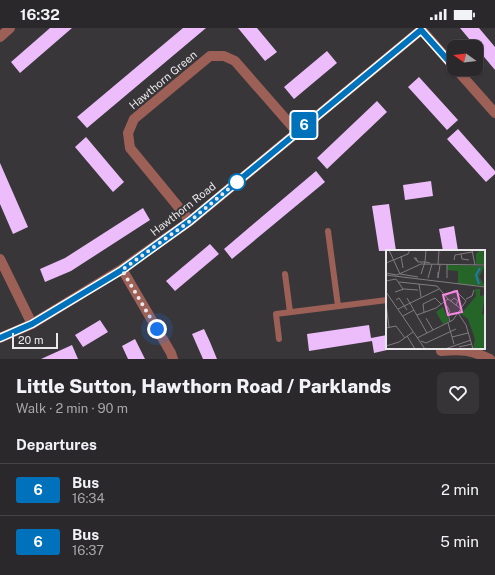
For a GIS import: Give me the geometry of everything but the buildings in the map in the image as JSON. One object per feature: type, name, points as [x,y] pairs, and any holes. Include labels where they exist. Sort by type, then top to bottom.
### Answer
[{"type":"street","points":[[0,37],[10,28]]},
{"type":"street","points":[[421,29],[447,59]]},
{"type":"street","name":"Hawthorn Road","points":[[0,338],[32,324],[122,270],[190,221],[421,29]]},
{"type":"street","name":"Hawthorn Green","points":[[190,221],[130,148],[128,132],[134,119],[210,56],[224,56],[235,61],[297,132]]},
{"type":"street","points":[[462,76],[495,114]]},
{"type":"street","points":[[0,259],[32,324]]},
{"type":"street","points":[[122,270],[171,353],[173,359]]},
{"type":"street","points":[[441,349],[441,351],[462,349],[490,359]]},
{"type":"lane","points":[[328,231],[338,306]]},
{"type":"lane","points":[[285,274],[290,312]]},
{"type":"lane","points":[[279,339],[276,314],[386,300]]},
{"type":"bus line","name":"6","points":[[0,338],[32,324],[122,270],[190,221],[421,30],[447,59]]},
{"type":"route","points":[[157,329],[122,270],[190,221],[237,182]]}]
